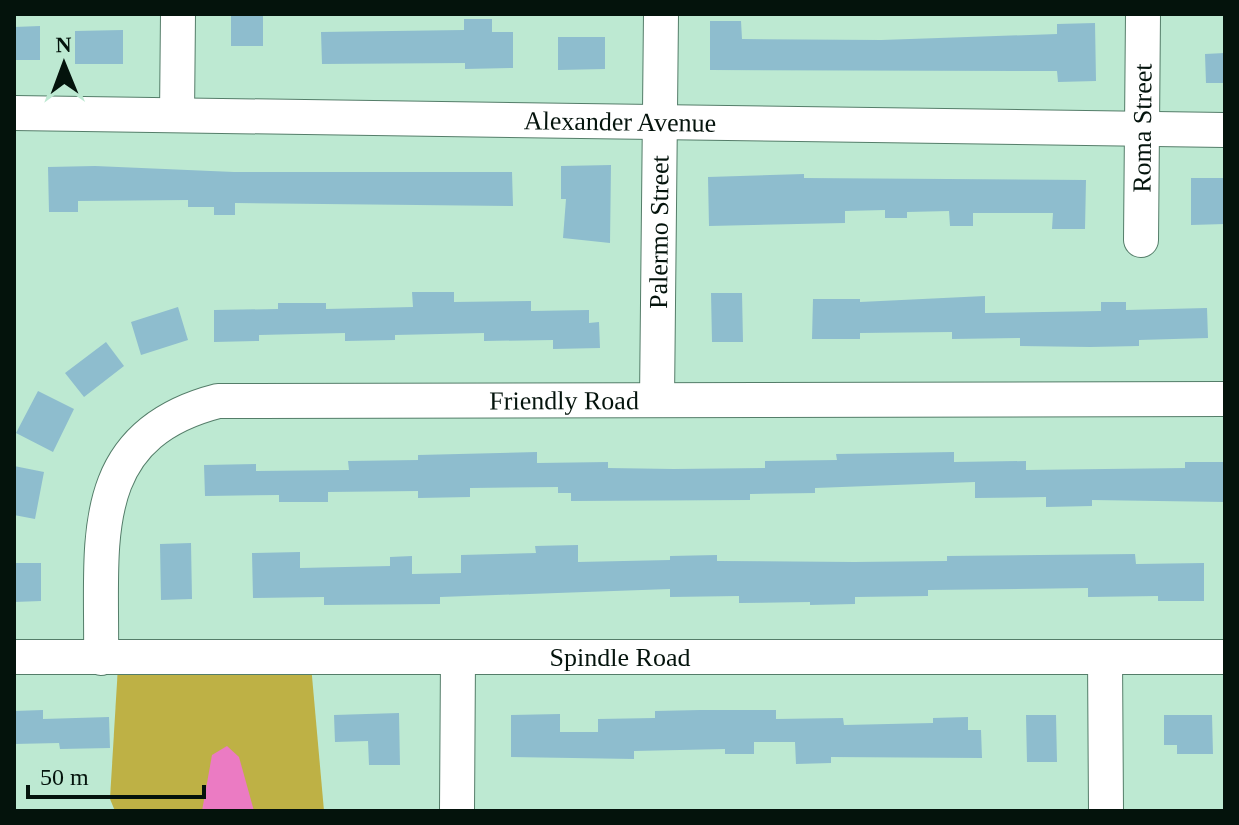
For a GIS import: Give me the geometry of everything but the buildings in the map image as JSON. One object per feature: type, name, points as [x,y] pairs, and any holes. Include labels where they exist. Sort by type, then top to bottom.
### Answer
[{"type":"street","points":[[177,115],[178,14]]},
{"type":"street","name":"Palermo Street","points":[[657,400],[661,14]]},
{"type":"street","name":"Roma Street","points":[[1141,240],[1143,14]]},
{"type":"street","name":"Alexander Avenue","points":[[14,113],[1225,130]]},
{"type":"street","name":"Friendly Road","points":[[101,658],[104,523],[111,491],[127,456],[158,425],[184,410],[218,401],[1225,399]]},
{"type":"street","name":"Spindle Road","points":[[14,657],[1225,657]]},
{"type":"street","points":[[1105,657],[1106,811]]},
{"type":"street","points":[[457,811],[458,658]]},
{"type":"shaded area","points":[[311,665],[324,811],[115,811],[110,799],[118,666]]},
{"type":"shaded area","points":[[227,746],[239,757],[254,811],[202,811],[212,755]]}]
